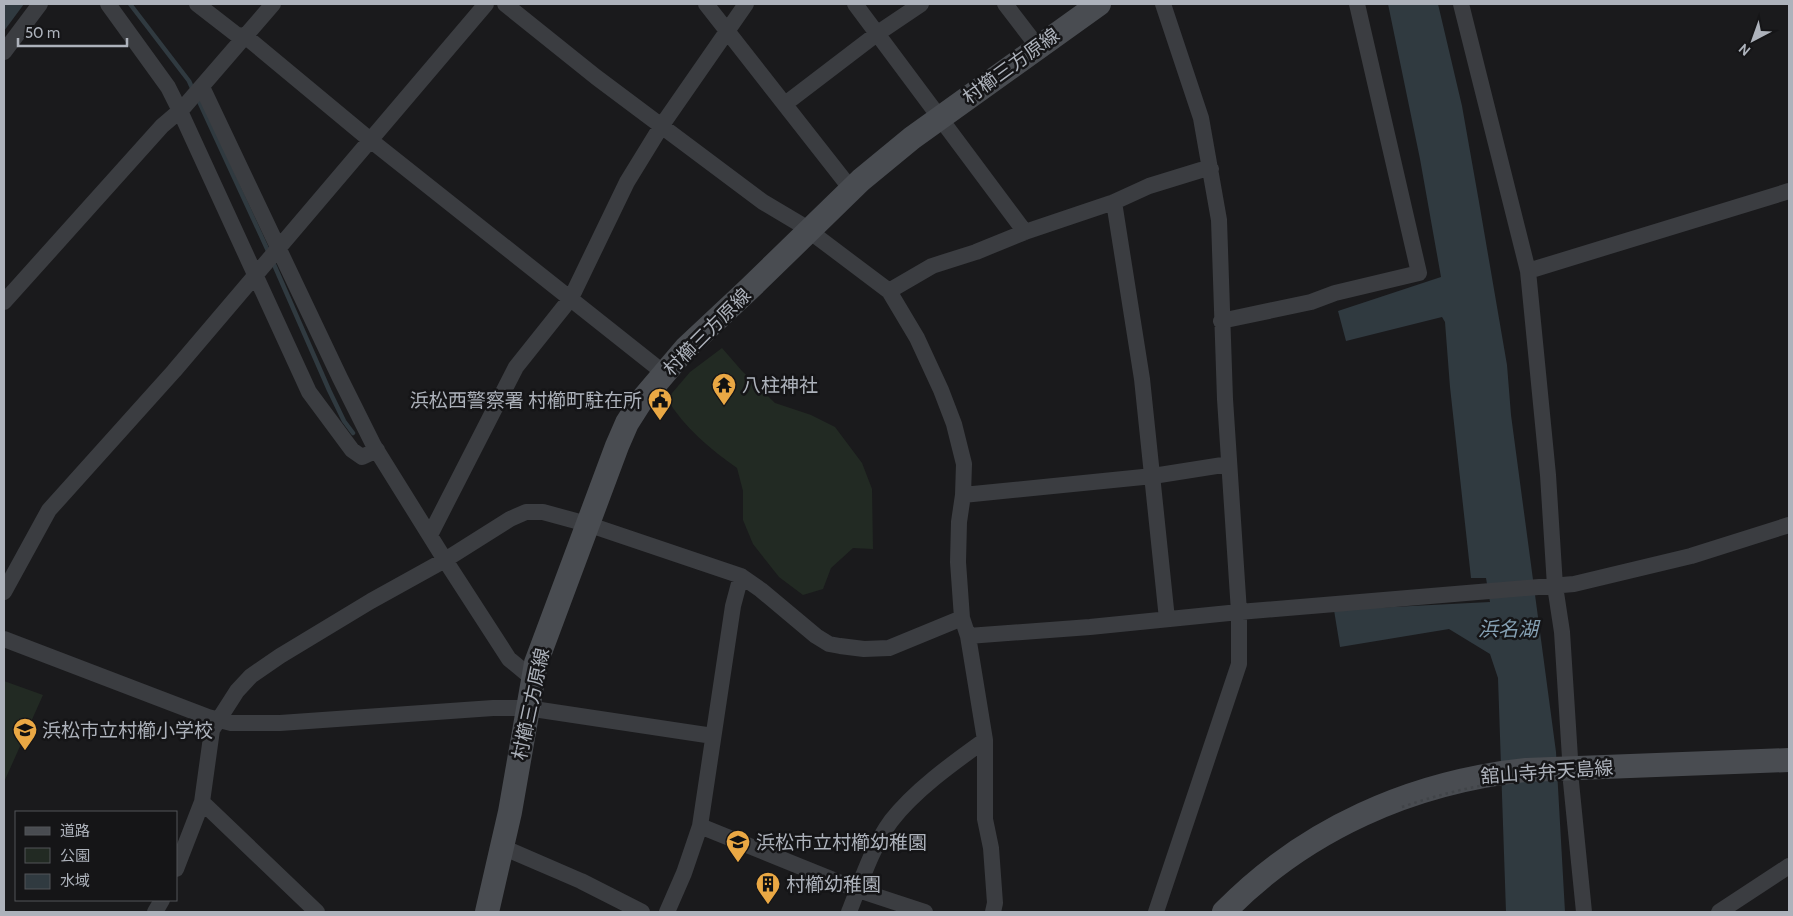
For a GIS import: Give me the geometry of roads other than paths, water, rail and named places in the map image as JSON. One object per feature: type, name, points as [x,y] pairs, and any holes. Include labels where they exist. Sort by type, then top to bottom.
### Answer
[{"type":"main road","name":"村櫛三方原線","points":[[487,912],[516,777],[532,678],[540,649],[617,446],[628,422],[641,401],[696,337],[749,289],[851,189],[891,154],[1099,4]]},
{"type":"main road","name":"舘山寺弁天島線","points":[[1224,912],[1254,884],[1296,852],[1342,824],[1440,785],[1474,777],[1526,770],[1789,760]]},
{"type":"street","points":[[4,52],[40,4]]},
{"type":"street","points":[[108,4],[182,109],[257,271],[309,392],[352,450],[362,457],[377,450]]},
{"type":"street","points":[[196,4],[237,35],[245,36],[369,139],[664,373]]},
{"type":"street","points":[[4,302],[162,126],[182,109],[273,4]]},
{"type":"street","points":[[4,592],[49,510],[174,370],[486,4]]},
{"type":"street","points":[[505,4],[596,77],[764,202],[800,224],[889,291],[917,338],[954,424],[964,464],[958,562],[962,618],[968,636],[985,740],[985,819],[990,848],[993,912]]},
{"type":"street","points":[[706,4],[851,189]]},
{"type":"street","points":[[430,535],[516,367],[571,298],[626,182],[746,4]]},
{"type":"street","points":[[855,4],[1025,232]]},
{"type":"street","points":[[784,104],[921,4]]},
{"type":"street","points":[[1005,4],[1038,47]]},
{"type":"street","points":[[1156,912],[1239,664],[1239,612],[1229,464],[1219,220],[1201,118],[1163,4]]},
{"type":"street","points":[[1222,322],[1311,302],[1336,293],[1419,273],[1357,4]]},
{"type":"street","points":[[1461,4],[1528,271],[1548,475],[1551,586],[1562,632],[1567,769],[1584,912]]},
{"type":"street","points":[[200,89],[340,378],[377,450],[509,659],[532,678]]},
{"type":"street","points":[[889,291],[932,266],[1114,202],[1149,186],[1211,169]]},
{"type":"street","points":[[1528,271],[1789,191]]},
{"type":"street","points":[[1114,202],[1142,378],[1167,619]]},
{"type":"street","points":[[963,495],[1153,476],[1229,464]]},
{"type":"street","points":[[178,864],[202,802],[212,730],[238,691],[251,676],[354,611],[445,560],[510,519],[526,512],[543,512],[588,524],[741,576],[761,590],[816,636],[829,644],[864,649],[889,648],[962,618]]},
{"type":"street","points":[[968,636],[1574,584],[1691,556],[1789,525]]},
{"type":"street","points":[[667,912],[684,873],[700,826],[733,606],[741,576]]},
{"type":"street","points":[[4,638],[230,723],[280,723],[493,708],[527,708],[713,736]]},
{"type":"street","points":[[850,912],[876,846],[891,821],[908,802],[954,763],[985,740]]},
{"type":"street","points":[[202,802],[317,912]]},
{"type":"street","points":[[700,826],[858,890],[926,912]]},
{"type":"street","points":[[502,847],[581,881],[642,912]]},
{"type":"street","points":[[1719,912],[1789,866]]},
{"type":"street","points":[[155,912],[161,901]]},
{"type":"water","points":[[4,4],[24,4],[4,31]]},
{"type":"water","name":"浜名湖","points":[[1388,4],[1438,4],[1462,106],[1507,365],[1511,415],[1556,752],[1565,912],[1506,912],[1498,678],[1490,654],[1449,629],[1340,647],[1334,610],[1490,602],[1486,578],[1471,578],[1450,387],[1445,322],[1442,317],[1346,341],[1338,311],[1441,277],[1420,159]]},
{"type":"waterway","points":[[130,4],[189,81],[193,90]]},
{"type":"waterway","points":[[197,97],[269,253]]},
{"type":"waterway","points":[[272,260],[329,390],[344,421],[353,433]]},
{"type":"place","name":"八柱神社","points":[[724,406]]},
{"type":"place","name":"浜松西警察署 村櫛町駐在所","points":[[660,421]]},
{"type":"place","name":"浜松市立村櫛小学校","points":[[25,751]]},
{"type":"place","name":"浜松市立村櫛幼稚園","points":[[738,863]]},
{"type":"place","name":"村櫛幼稚園","points":[[768,905]]}]
